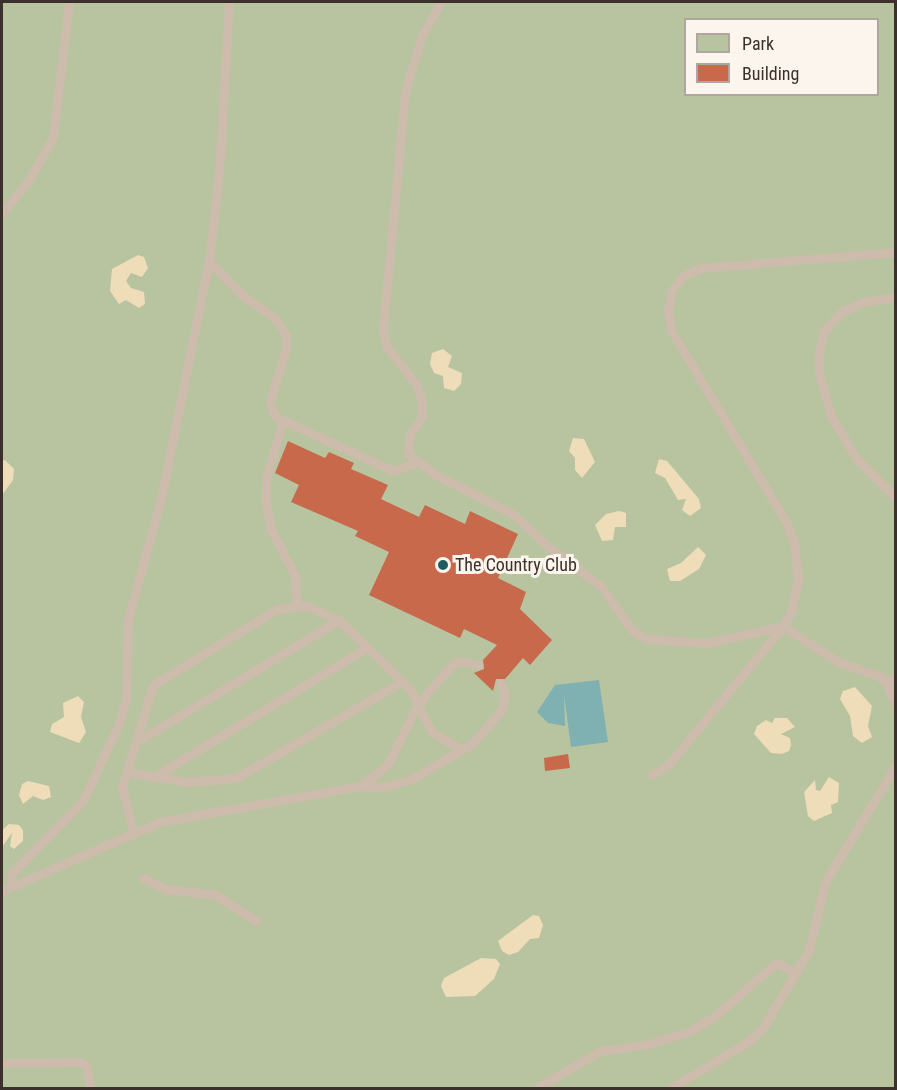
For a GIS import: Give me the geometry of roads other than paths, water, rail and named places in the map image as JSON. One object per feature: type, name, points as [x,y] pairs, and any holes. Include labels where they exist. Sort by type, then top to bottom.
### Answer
[{"type":"lane","points":[[2,213],[29,180],[53,137],[69,2]]},
{"type":"lane","points":[[11,886],[12,873],[83,801],[119,723],[126,699],[128,619],[161,498],[209,261],[216,207],[229,2]]},
{"type":"lane","points":[[441,2],[422,35],[405,92],[383,331],[387,346],[416,384],[421,398],[422,417],[406,444],[408,454],[417,462],[513,514],[552,550],[600,585],[627,625],[646,639],[707,643],[783,626],[838,662],[886,683],[896,704]]},
{"type":"lane","points":[[652,775],[669,764],[783,626],[791,612],[798,579],[794,542],[769,489],[680,349],[668,310],[672,290],[684,275],[702,268],[896,252]]},
{"type":"lane","points":[[209,261],[242,296],[282,325],[287,342],[270,401],[274,415],[393,471],[417,462]]},
{"type":"lane","points":[[896,297],[866,301],[841,312],[823,332],[819,353],[820,382],[831,416],[856,458],[896,498]]},
{"type":"lane","points":[[283,420],[266,479],[266,503],[271,529],[295,576],[297,606]]},
{"type":"lane","points":[[133,831],[122,787],[153,686],[270,612],[297,606],[317,608],[339,620],[403,681],[432,732],[459,748]]},
{"type":"lane","points":[[136,742],[339,620]]},
{"type":"lane","points":[[154,777],[368,647]]},
{"type":"lane","points":[[361,786],[388,764],[418,704],[456,663],[479,665]]},
{"type":"lane","points":[[886,683],[896,677]]},
{"type":"lane","points":[[126,772],[205,783],[236,778],[403,681]]},
{"type":"lane","points":[[2,891],[133,831],[201,812],[361,786],[384,787],[412,779],[440,765],[459,748],[473,742],[502,709],[505,694],[501,684]]},
{"type":"lane","points":[[671,1089],[749,1041],[763,1028],[797,974],[809,950],[825,882],[896,765]]},
{"type":"lane","points":[[143,878],[166,889],[216,895],[256,921]]},
{"type":"lane","points":[[537,1089],[600,1051],[649,1044],[690,1031],[715,1016],[776,963],[797,974]]},
{"type":"lane","points":[[2,1063],[78,1062],[86,1065],[90,1089]]},
{"type":"water","points":[[599,680],[608,742],[571,747],[564,695],[565,726],[548,723],[537,712],[555,685]]},
{"type":"place","name":"The Country Club","points":[[443,565]]}]
